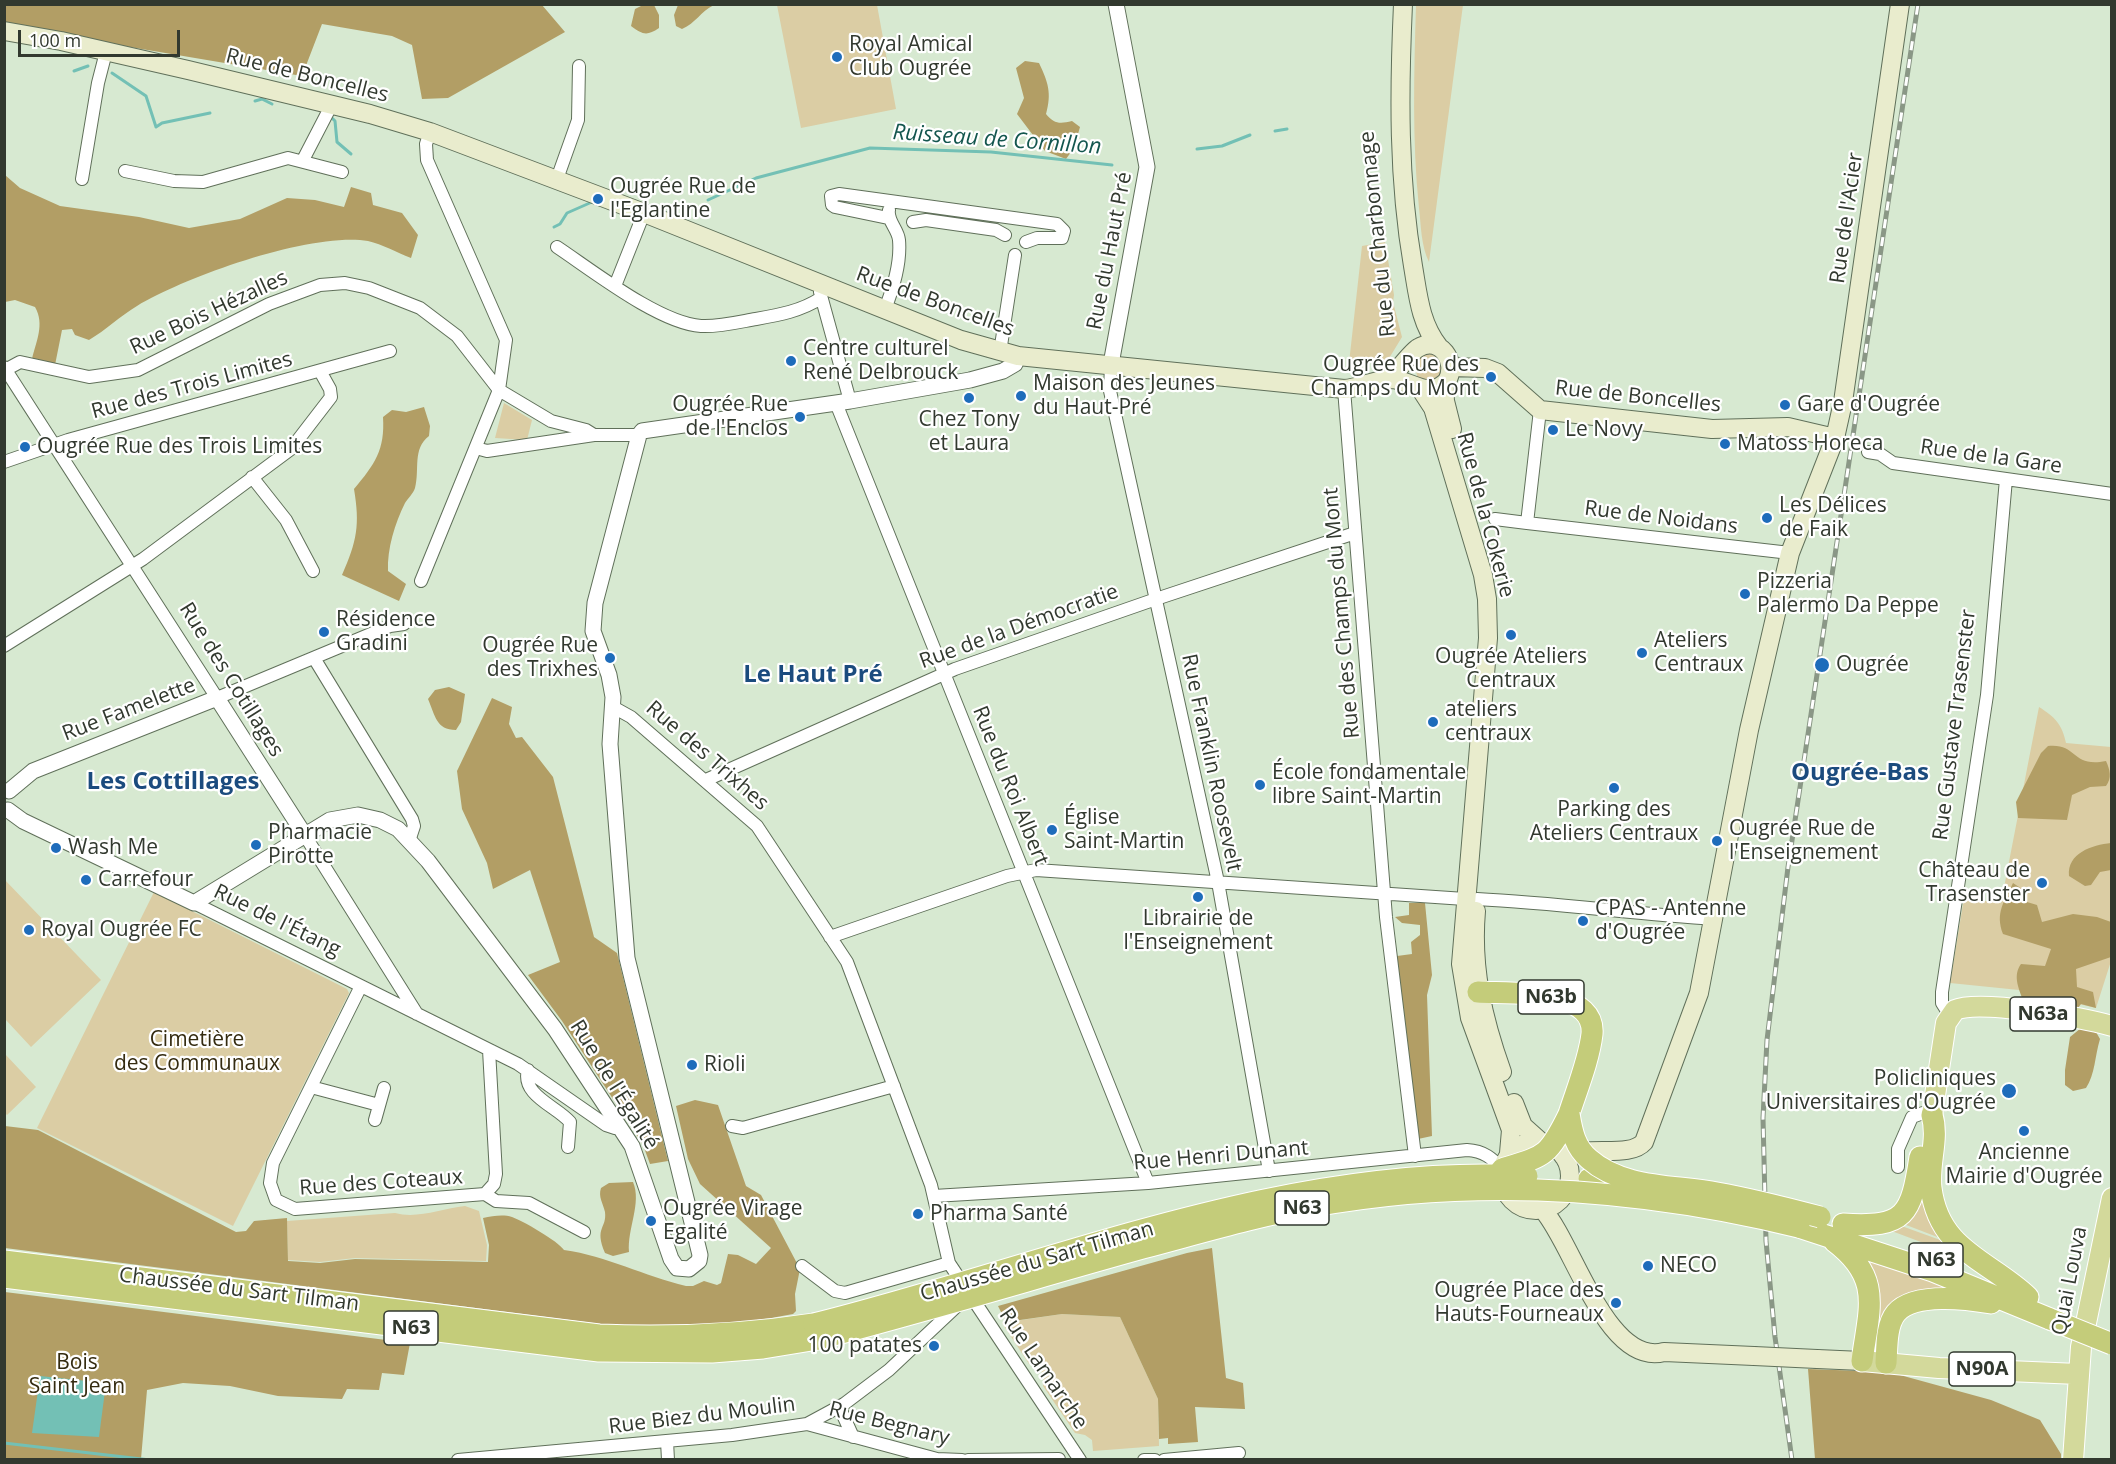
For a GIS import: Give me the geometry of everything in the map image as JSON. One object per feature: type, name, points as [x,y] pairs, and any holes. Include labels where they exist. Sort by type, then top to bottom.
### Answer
[{"type":"highway","name":"N63b","points":[[1478,992],[1549,997],[1572,1001],[1582,1008],[1590,1021],[1592,1032],[1569,1114]]},
{"type":"highway","points":[[1495,1172],[1527,1163],[1546,1152],[1554,1143],[1569,1114]]},
{"type":"highway","points":[[1569,1114],[1573,1136],[1580,1149],[1600,1168],[1625,1180]]},
{"type":"highway","points":[[1844,1224],[1885,1224],[1906,1210],[1914,1194],[1924,1128],[1932,1115]]},
{"type":"highway","points":[[1932,1115],[1936,1130],[1931,1161],[1931,1187],[1942,1224],[1963,1251],[2013,1283],[2027,1303]]},
{"type":"highway","name":"Chaussée du Sart Tilman","points":[[4,1277],[599,1351],[712,1352],[763,1348],[891,1305],[1243,1204],[1364,1182],[1495,1172],[1625,1180],[1717,1193],[2027,1303]]},
{"type":"highway","name":"Chaussée du Sart Tilman","points":[[4,1261],[599,1335],[663,1338],[714,1336],[816,1331],[1248,1219],[1369,1197],[1471,1190],[1555,1191],[1666,1201],[1812,1225],[1844,1224],[2051,1314]]},
{"type":"highway","points":[[1812,1225],[1850,1253],[1867,1280],[1871,1296],[1870,1322],[1862,1361]]},
{"type":"highway","points":[[1886,1363],[1891,1324],[1897,1313],[1908,1305],[1925,1300],[1963,1298],[2027,1303]]},
{"type":"highway","name":"N63","points":[[2051,1314],[2112,1332]]},
{"type":"highway","name":"N63","points":[[2051,1314],[2112,1344]]},
{"type":"main road","name":"Rue du Charbonnage","points":[[1391,4],[1388,93],[1391,180],[1399,248],[1414,329],[1410,357]]},
{"type":"main road","name":"Rue du Charbonnage","points":[[1403,4],[1400,104],[1405,203],[1425,327],[1439,348]]},
{"type":"main road","name":"Rue de l'Acier","points":[[1564,1157],[1577,1151],[1632,1150],[1644,1142],[1699,993],[1715,919],[1749,730],[1790,553],[1835,438],[1854,330],[1900,4]]},
{"type":"main road","name":"Rue de Boncelles","points":[[4,31],[62,41],[332,104],[430,132],[644,213],[820,290],[885,309],[961,340],[1000,352],[1018,356],[1344,388],[1389,379],[1435,389],[1448,376],[1485,368],[1498,373],[1540,410],[1712,429],[1788,427],[1835,438]]},
{"type":"main road","points":[[1389,379],[1410,357],[1426,345],[1439,348],[1448,356],[1448,376]]},
{"type":"main road","points":[[1410,357],[1407,374],[1418,387]]},
{"type":"main road","name":"Rue de la Cokerie","points":[[1448,376],[1448,416],[1492,563],[1500,606],[1500,637],[1471,899],[1461,964],[1465,1000],[1510,1127],[1509,1153]]},
{"type":"main road","name":"Rue de la Cokerie","points":[[1418,387],[1433,408],[1483,575],[1487,599],[1488,638],[1471,899],[1478,992],[1496,1054],[1520,1121],[1530,1134],[1564,1157]]},
{"type":"main road","name":"N63a","points":[[1950,1014],[1960,1007],[1990,1008],[2090,1020],[2112,1026]]},
{"type":"main road","name":"Rue Gustave Trasenster","points":[[1932,1115],[1946,1023],[1950,1014]]},
{"type":"main road","points":[[1542,1143],[1524,1144],[1509,1153],[1495,1172],[1512,1202],[1523,1209],[1551,1206],[1569,1183],[1568,1165],[1564,1157]]},
{"type":"main road","name":"Quai Louva","points":[[2073,1460],[2078,1374],[2089,1299],[2112,1198]]},
{"type":"main road","points":[[1551,1206],[1617,1317],[1636,1335],[1664,1352],[1862,1361]]},
{"type":"main road","name":"N90A","points":[[1862,1361],[2078,1374]]},
{"type":"street","name":"Rue du Haut Pré","points":[[1111,364],[1147,167],[1116,4]]},
{"type":"street","points":[[82,179],[92,113],[106,52]]},
{"type":"street","points":[[556,179],[578,120],[579,66]]},
{"type":"street","points":[[303,160],[332,104]]},
{"type":"street","points":[[421,581],[499,390],[506,340],[427,160],[426,144],[430,132]]},
{"type":"street","points":[[125,171],[174,181],[203,182],[266,162],[288,158],[303,160],[342,172]]},
{"type":"street","points":[[888,218],[835,207],[830,200],[835,194],[1057,224],[1062,227],[1063,235],[1059,239],[1037,238],[1026,242]]},
{"type":"street","points":[[890,201],[888,218],[899,240]]},
{"type":"street","points":[[885,309],[893,286],[899,240],[913,222],[915,206]]},
{"type":"street","points":[[615,286],[644,213]]},
{"type":"street","points":[[1005,236],[1008,219]]},
{"type":"street","points":[[1000,352],[1015,255],[1026,242],[1031,221]]},
{"type":"street","points":[[913,222],[937,222],[996,230],[1005,236],[1015,255]]},
{"type":"street","points":[[557,247],[615,286],[673,319],[702,326],[785,313],[820,290]]},
{"type":"street","name":"Rue Bois Hézalles","points":[[6,368],[20,362],[89,377],[138,370],[270,303],[320,285],[345,282],[369,288],[428,313],[457,336],[499,390]]},
{"type":"street","name":"Rue du Roi Albert","points":[[820,290],[843,402],[944,674],[1148,1183]]},
{"type":"street","name":"Rue des Trois Limites","points":[[4,462],[55,444],[390,351]]},
{"type":"street","points":[[476,448],[487,451],[594,435],[640,433],[843,402],[984,377],[1010,367],[1017,361],[1018,356]]},
{"type":"street","name":"Rue Franklin Roosevelt","points":[[1111,364],[1110,392],[1218,882],[1269,1171]]},
{"type":"street","name":"Rue des Cotillages","points":[[6,368],[417,1014]]},
{"type":"street","points":[[4,646],[133,565],[291,448],[331,397],[330,389],[320,371]]},
{"type":"street","name":"Rue des Champs du Mont","points":[[1344,388],[1391,970],[1415,1156]]},
{"type":"street","points":[[499,390],[551,421],[586,430],[594,435]]},
{"type":"street","points":[[1527,523],[1540,410]]},
{"type":"street","name":"Rue des Trixhes","points":[[640,433],[592,619],[593,631],[609,675],[613,707],[631,717],[757,826],[830,937],[851,971],[934,1196]]},
{"type":"street","name":"Rue de la Gare","points":[[1868,452],[1880,454],[1893,463],[2112,494]]},
{"type":"street","points":[[252,477],[286,520],[314,571]]},
{"type":"street","name":"Rue Gustave Trasenster","points":[[1950,1014],[1942,1003],[1942,992],[1987,695],[2006,479]]},
{"type":"street","name":"Rue de Noidans","points":[[1495,519],[1790,553]]},
{"type":"street","name":"Rue de la Démocratie","points":[[706,780],[944,674],[1156,599],[1355,533]]},
{"type":"street","name":"Rue Famelette","points":[[7,790],[33,771],[390,626],[404,624]]},
{"type":"street","points":[[314,658],[412,819],[414,826],[410,838]]},
{"type":"street","name":"Rue de l'Égalité","points":[[194,903],[304,834],[339,817],[358,815],[388,823],[410,838],[555,1029],[636,1153],[671,1259],[682,1270],[695,1266],[700,1255],[627,958],[610,744],[613,707]]},
{"type":"street","name":"Rue de l'Étang","points":[[6,810],[14,807],[16,801],[14,795],[7,790]]},
{"type":"street","name":"Rue de l'Étang","points":[[6,810],[528,1070],[606,1125],[615,1128],[618,1126]]},
{"type":"street","points":[[830,937],[1023,871],[1609,908],[1648,914],[1715,919]]},
{"type":"street","points":[[361,986],[311,1087],[379,1105]]},
{"type":"street","points":[[485,1194],[494,1185],[496,1174],[489,1050]]},
{"type":"street","points":[[528,1070],[526,1078],[529,1088],[570,1122],[568,1147]]},
{"type":"street","points":[[732,1126],[743,1128],[894,1086]]},
{"type":"street","name":"Rue des Coteaux","points":[[311,1087],[272,1169],[270,1190],[280,1205],[295,1209],[485,1194],[496,1201],[529,1203],[584,1232]]},
{"type":"street","points":[[375,1120],[384,1088]]},
{"type":"street","points":[[1898,1167],[1898,1149],[1912,1117],[1923,1113],[1932,1115]]},
{"type":"street","name":"Rue Henri Dunant","points":[[934,1196],[1148,1183],[1455,1150],[1480,1151],[1490,1157],[1495,1172]]},
{"type":"street","points":[[934,1196],[949,1263],[974,1300]]},
{"type":"street","points":[[802,1266],[835,1291],[845,1293],[949,1263]]},
{"type":"street","name":"Rue Biez du Moulin","points":[[458,1460],[517,1457],[732,1436],[807,1424],[839,1406],[903,1359],[947,1312],[974,1300]]},
{"type":"street","name":"Rue Lamarche","points":[[974,1300],[1080,1460]]},
{"type":"street","points":[[839,1406],[853,1437]]},
{"type":"street","name":"Rue Begnary","points":[[807,1424],[937,1459],[962,1460]]},
{"type":"street","points":[[668,1441],[668,1460]]},
{"type":"street","points":[[1164,1460],[1239,1453]]},
{"type":"street","points":[[968,1460],[1059,1459]]},
{"type":"street","points":[[1144,1460],[1155,1460]]},
{"type":"green space","points":[[645,4],[654,5],[659,15],[659,28],[642,33],[631,26],[635,9]]},
{"type":"green space","points":[[678,4],[714,5],[682,29],[676,26],[674,15]]},
{"type":"green space","points":[[4,5],[542,5],[565,32],[448,98],[422,99],[412,45],[392,36],[322,24],[302,76],[5,26]]},
{"type":"green space","name":"Royal Amical Club Ougrée","points":[[777,5],[877,5],[896,109],[801,128]]},
{"type":"green space","points":[[1416,5],[1463,5],[1429,262],[1422,235],[1415,157]]},
{"type":"green space","points":[[1025,61],[1039,63],[1045,76],[1049,94],[1046,114],[1055,121],[1061,123],[1072,121],[1080,127],[1074,148],[1066,159],[1045,151],[1017,114],[1024,98],[1016,68]]},
{"type":"green space","points":[[5,175],[20,188],[60,206],[139,217],[189,228],[240,219],[287,198],[315,200],[344,207],[351,187],[371,193],[373,205],[402,213],[418,235],[411,258],[373,242],[344,240],[283,250],[217,270],[159,294],[137,306],[89,340],[75,335],[72,329],[62,330],[55,365],[32,359],[40,326],[35,307],[15,300],[5,302]]},
{"type":"green space","points":[[1385,242],[1394,295],[1393,302],[1402,337],[1388,360],[1382,364],[1367,359],[1349,363],[1362,246]]},
{"type":"green space","points":[[1424,354],[1433,354],[1441,359],[1443,373],[1432,383],[1418,379],[1414,364]]},
{"type":"green space","points":[[504,403],[532,420],[527,440],[495,438]]},
{"type":"green space","points":[[424,407],[430,426],[429,436],[420,447],[415,488],[398,519],[389,554],[388,571],[406,584],[399,601],[342,575],[356,533],[357,513],[354,489],[377,456],[382,439],[383,417],[392,410],[406,412]]},
{"type":"green space","points":[[449,687],[465,694],[461,722],[456,730],[440,724],[428,699],[435,690]]},
{"type":"green space","points":[[492,698],[512,707],[509,724],[516,738],[522,737],[553,777],[594,937],[617,953],[668,1161],[650,1164],[643,1145],[562,1021],[528,975],[560,962],[530,870],[493,889],[487,863],[462,809],[457,771]]},
{"type":"green space","points":[[2039,707],[2057,722],[2066,743],[2111,747],[2111,961],[2096,1008],[2019,990],[1950,983],[1964,898],[2001,903]]},
{"type":"green space","points":[[2048,746],[2065,748],[2086,761],[2106,761],[2110,774],[2108,783],[2106,786],[2090,787],[2072,795],[2067,820],[2018,818],[2016,802],[2041,753]]},
{"type":"green space","points":[[2111,843],[2111,870],[2100,872],[2091,885],[2085,886],[2069,876],[2069,868],[2076,856],[2089,848]]},
{"type":"green space","name":"Royal Ougrée FC","points":[[4,879],[101,980],[31,1047],[5,1019]]},
{"type":"green space","points":[[2013,883],[2022,889],[2027,902],[2037,905],[2042,922],[2073,914],[2097,917],[2111,922],[2111,957],[2076,969],[2077,987],[2093,992],[2096,1008],[2081,1004],[2078,1008],[2023,1000],[2017,981],[2017,972],[2021,964],[2045,966],[2051,949],[2003,934],[2000,914]]},
{"type":"green space","name":"Cimetière des Communaux","points":[[154,892],[347,989],[349,993],[233,1226],[37,1128]]},
{"type":"green space","points":[[1409,903],[1425,903],[1432,975],[1427,995],[1432,1136],[1418,1139],[1397,956],[1412,954],[1411,942],[1420,935],[1420,925],[1402,923],[1395,917],[1409,915]]},
{"type":"green space","points":[[2081,1028],[2096,1032],[2100,1039],[2089,1083],[2086,1088],[2073,1091],[2065,1085],[2065,1070],[2070,1037]]},
{"type":"green space","points":[[5,1054],[36,1087],[7,1115],[4,1112]]},
{"type":"green space","points":[[695,1100],[718,1105],[746,1186],[761,1195],[800,1269],[795,1294],[796,1311],[793,1314],[728,1323],[617,1326],[5,1248],[5,1126],[38,1130],[236,1232],[246,1231],[254,1221],[287,1218],[288,1261],[320,1263],[355,1259],[488,1262],[489,1245],[483,1218],[505,1216],[532,1227],[564,1250],[595,1257],[686,1286],[693,1286],[704,1281],[717,1285],[721,1283],[728,1254],[738,1255],[756,1264],[771,1248],[700,1184],[688,1159],[676,1106]]},
{"type":"green space","points":[[633,1182],[636,1199],[629,1252],[613,1256],[605,1253],[602,1244],[601,1233],[605,1212],[600,1191],[609,1183]]},
{"type":"green space","points":[[1919,1189],[1940,1238],[1901,1223]]},
{"type":"green space","points":[[465,1206],[479,1211],[487,1245],[486,1261],[355,1258],[320,1262],[288,1260],[287,1221],[395,1213],[412,1215]]},
{"type":"green space","points":[[1896,1224],[1943,1241],[1958,1256],[1889,1230]]},
{"type":"green space","points":[[1212,1248],[1226,1378],[1243,1383],[1245,1409],[1195,1407],[1198,1442],[1168,1444],[1168,1438],[1159,1439],[1158,1399],[1120,1317],[1062,1314],[1006,1322],[998,1306],[1187,1253]]},
{"type":"green space","points":[[1864,1256],[1954,1291],[1924,1296],[1877,1347],[1878,1318]]},
{"type":"green space","name":"Bois Saint Jean","points":[[5,1292],[410,1343],[404,1375],[382,1373],[379,1390],[347,1389],[342,1399],[278,1396],[230,1386],[183,1383],[147,1390],[141,1459],[5,1460]]},
{"type":"green space","points":[[1062,1314],[1120,1317],[1158,1399],[1159,1446],[1093,1451],[1092,1440],[1085,1435],[1075,1433],[1043,1386],[1044,1377],[1040,1369],[1029,1364],[1002,1323]]},
{"type":"green space","points":[[1808,1369],[1889,1372],[1991,1400],[2040,1420],[2061,1454],[2061,1459],[1815,1459]]},
{"type":"water","points":[[40,1376],[106,1383],[99,1437],[32,1433]]},
{"type":"waterway","name":"Ruisseau de Cornillon","points":[[74,71],[88,66]]},
{"type":"waterway","name":"Ruisseau de Cornillon","points":[[112,73],[146,96],[156,127],[162,123],[210,113]]},
{"type":"waterway","name":"Ruisseau de Cornillon","points":[[255,101],[262,99],[272,104]]},
{"type":"waterway","name":"Ruisseau de Cornillon","points":[[332,118],[335,121],[337,142],[351,154]]},
{"type":"waterway","name":"Ruisseau de Cornillon","points":[[1275,131],[1287,129]]},
{"type":"waterway","name":"Ruisseau de Cornillon","points":[[1197,149],[1222,146],[1250,135]]},
{"type":"waterway","name":"Ruisseau de Cornillon","points":[[708,200],[756,178],[870,148],[991,152],[1112,165]]},
{"type":"waterway","name":"Ruisseau de Cornillon","points":[[554,227],[560,224],[567,213],[592,202]]},
{"type":"waterway","points":[[4,1443],[150,1460]]},
{"type":"railway","points":[[1792,1460],[1775,1337],[1766,1241],[1763,1118],[1767,1040],[1788,867],[1918,4]]},
{"type":"place","name":"Royal Amical Club Ougrée","points":[[837,57]]},
{"type":"place","name":"Ougrée Rue de l'Eglantine","points":[[598,199]]},
{"type":"place","name":"Centre culturel René Delbrouck","points":[[791,361]]},
{"type":"place","name":"Ougrée Rue des Champs du Mont","points":[[1491,377]]},
{"type":"place","name":"Maison des Jeunes du Haut-Pré","points":[[1021,396]]},
{"type":"place","name":"Chez Tony et Laura","points":[[969,398]]},
{"type":"place","name":"Gare d'Ougrée","points":[[1785,405]]},
{"type":"place","name":"Ougrée Rue de l'Enclos","points":[[800,417]]},
{"type":"place","name":"Le Novy","points":[[1553,430]]},
{"type":"place","name":"Matoss Horeca","points":[[1725,444]]},
{"type":"place","name":"Ougrée Rue des Trois Limites","points":[[25,447]]},
{"type":"place","name":"Les Délices de Faik","points":[[1767,518]]},
{"type":"place","name":"Pizzeria Palermo Da Peppe","points":[[1745,594]]},
{"type":"place","name":"Résidence Gradini","points":[[324,632]]},
{"type":"place","name":"Ougrée Ateliers Centraux","points":[[1511,635]]},
{"type":"place","name":"Ateliers Centraux","points":[[1642,653]]},
{"type":"place","name":"Ougrée Rue des Trixhes","points":[[610,658]]},
{"type":"place","name":"Ougrée","points":[[1822,665]]},
{"type":"place","name":"ateliers centraux","points":[[1433,722]]},
{"type":"place","name":"École fondamentale libre Saint-Martin","points":[[1260,785]]},
{"type":"place","name":"Parking des Ateliers Centraux","points":[[1614,788]]},
{"type":"place","name":"Église Saint-Martin","points":[[1052,830]]},
{"type":"place","name":"Ougrée Rue de l'Enseignement","points":[[1717,841]]},
{"type":"place","name":"Pharmacie Pirotte","points":[[256,845]]},
{"type":"place","name":"Wash Me","points":[[56,848]]},
{"type":"place","name":"Carrefour","points":[[86,880]]},
{"type":"place","name":"Château de Trasenster","points":[[2042,883]]},
{"type":"place","name":"Librairie de l'Enseignement","points":[[1198,897]]},
{"type":"place","name":"CPAS - Antenne d'Ougrée","points":[[1583,921]]},
{"type":"place","name":"Royal Ougrée FC","points":[[29,930]]},
{"type":"place","name":"Rioli","points":[[692,1065]]},
{"type":"place","name":"Policliniques Universitaires d'Ougrée","points":[[2009,1091]]},
{"type":"place","name":"Ancienne Mairie d'Ougrée","points":[[2024,1131]]},
{"type":"place","name":"Pharma Santé","points":[[918,1214]]},
{"type":"place","name":"Ougrée Virage Egalité","points":[[651,1221]]},
{"type":"place","name":"NECO","points":[[1648,1266]]},
{"type":"place","name":"Ougrée Place des Hauts-Fourneaux","points":[[1616,1303]]},
{"type":"place","name":"100 patates","points":[[934,1346]]},
{"type":"district","name":"Le Haut Pré","points":[[813,675]]},
{"type":"district","name":"Ougrée-Bas","points":[[1860,773]]},
{"type":"district","name":"Les Cottillages","points":[[173,782]]}]
